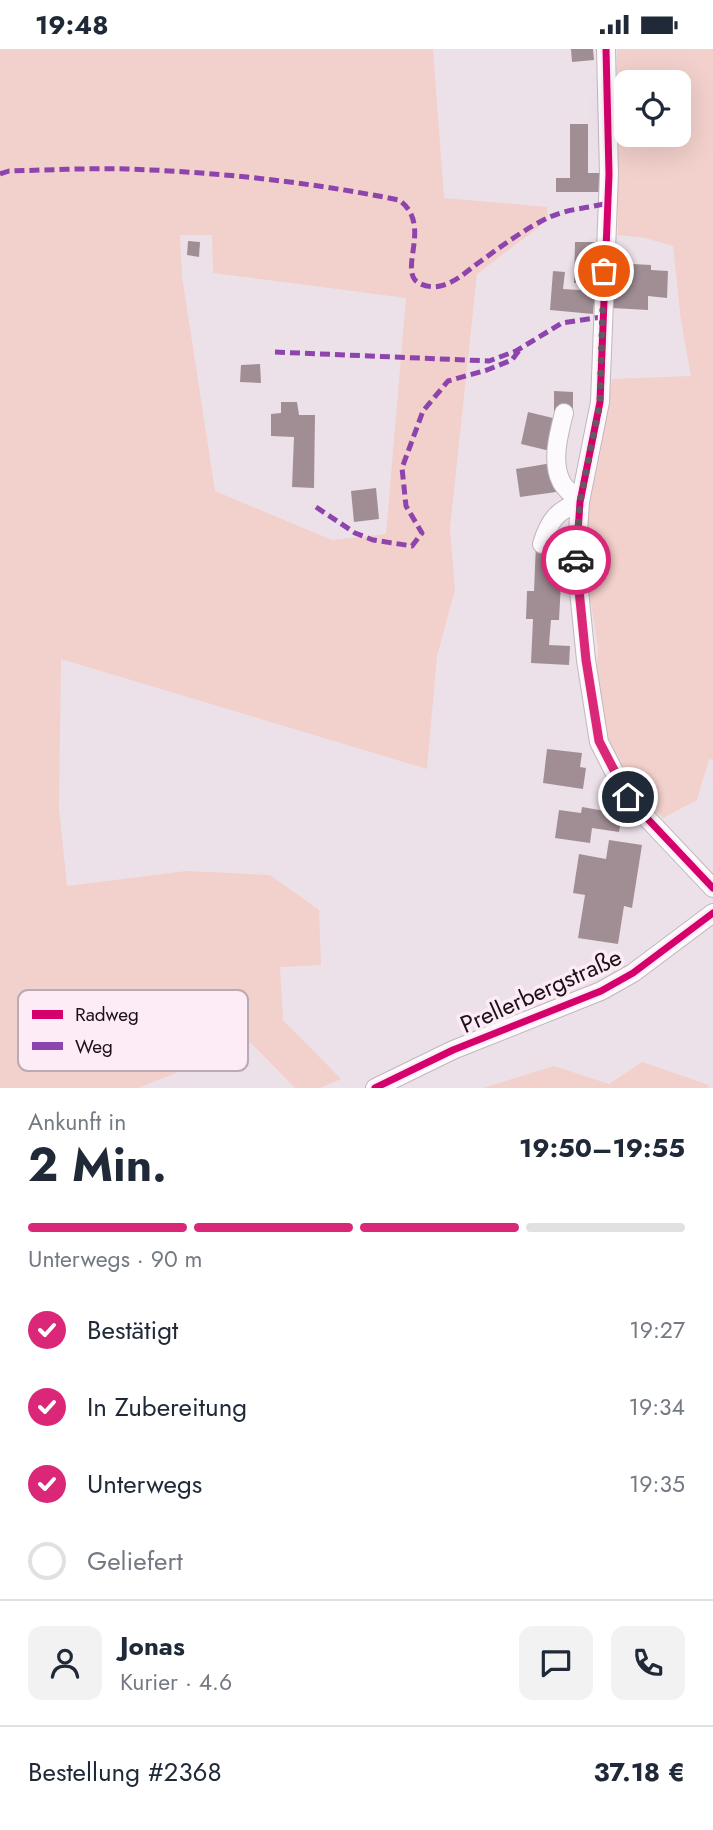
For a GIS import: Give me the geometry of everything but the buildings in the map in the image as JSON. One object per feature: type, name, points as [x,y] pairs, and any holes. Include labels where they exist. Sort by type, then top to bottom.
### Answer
[{"type":"street","points":[[606,49],[609,174],[600,403],[580,502],[576,561],[586,660],[599,741],[628,797],[713,888]]},
{"type":"street","points":[[564,413],[556,462],[561,482],[580,502]]},
{"type":"street","points":[[542,544],[547,527],[558,512],[580,502]]},
{"type":"street","name":"Prellerbergstraße","points":[[375,1088],[453,1050],[601,991],[633,973],[713,913]]},
{"type":"shaded area","points":[[0,49],[433,49],[444,198],[547,207],[548,220],[477,274],[450,528],[455,590],[437,656],[427,769],[61,659],[59,808],[67,886],[186,871],[270,875],[319,910],[321,965],[280,967],[283,1020],[341,1079],[320,1088],[295,1088],[251,1043],[248,1044],[248,990],[18,990],[18,1071],[181,1071],[138,1088],[0,1088]],"holes":[[[180,235],[212,235],[213,273],[406,298],[386,534],[332,540],[215,491],[182,276]]]},
{"type":"shaded area","points":[[617,49],[713,49],[713,760],[709,759],[697,800],[663,818],[637,791],[611,747],[596,684],[598,647],[591,604],[586,591],[585,524],[600,456],[612,379],[691,376],[681,321],[673,246],[645,238],[618,235],[618,147],[691,147],[691,70],[617,70]]},
{"type":"shaded area","points":[[642,1062],[709,1085],[708,1088],[483,1088],[554,1066],[609,1084]]},
{"type":"marked path","points":[[0,174],[9,171],[98,169],[195,173],[297,183],[399,200],[408,209],[415,231],[412,273],[417,282],[434,287],[457,279],[506,243],[542,221],[564,212],[608,203]]},
{"type":"marked path","points":[[275,352],[489,361],[516,351],[562,323],[602,317]]},
{"type":"marked path","points":[[316,507],[355,533],[373,540],[412,546],[422,533],[406,506],[402,468],[423,411],[448,381],[512,360],[521,348]]},
{"type":"cycle path","points":[[606,49],[609,174],[600,402],[580,502],[576,561],[586,660],[599,742],[627,797],[713,888]]},
{"type":"cycle path","points":[[375,1088],[453,1050],[601,991],[633,973],[713,913]]},
{"type":"way so far","points":[[576,560],[580,502],[600,403],[604,271]]},
{"type":"route","points":[[576,560],[586,660],[599,741],[628,797]]}]
